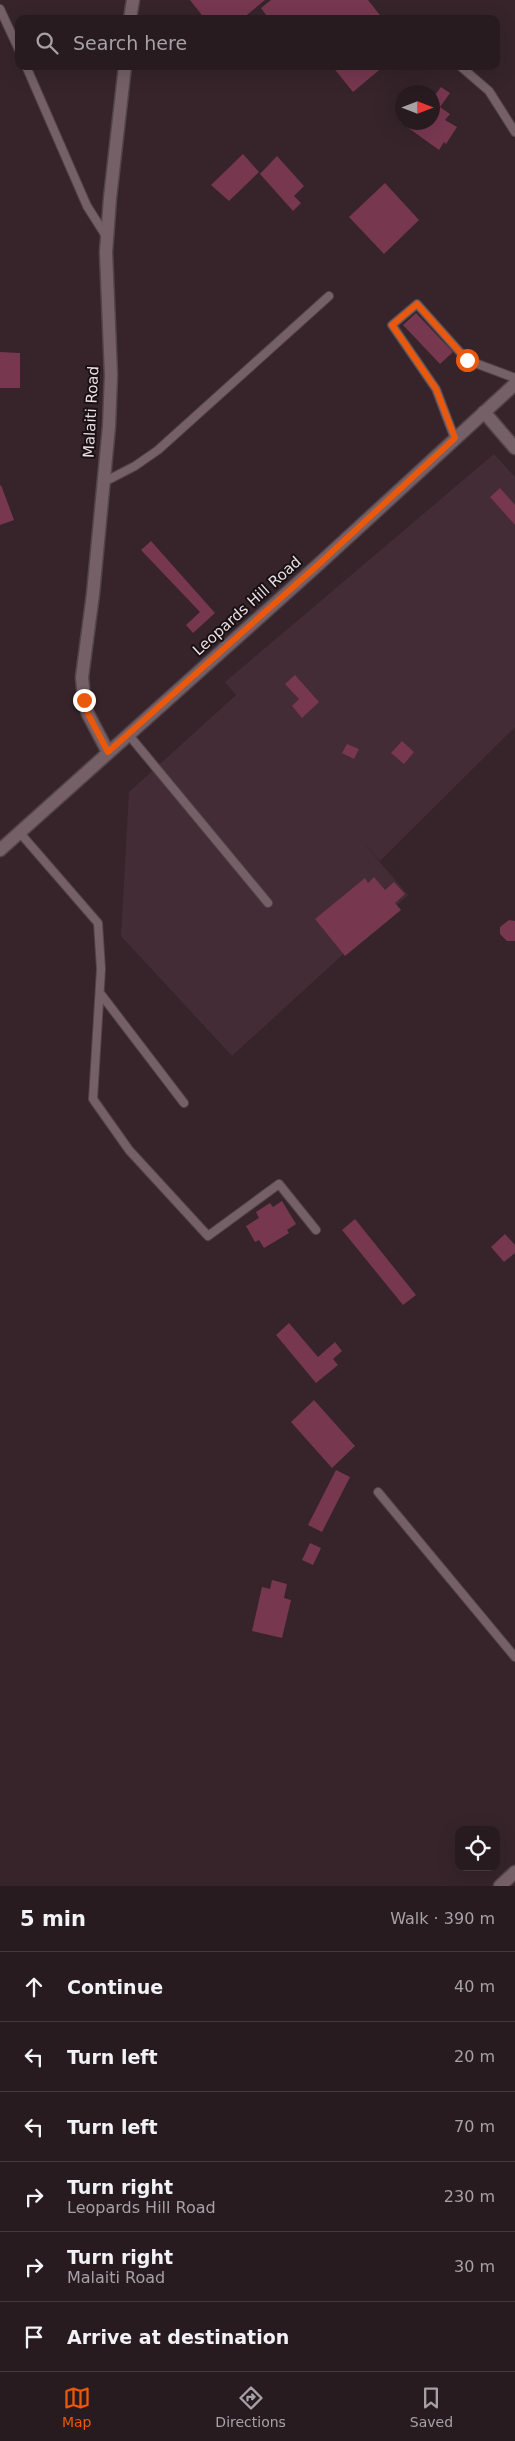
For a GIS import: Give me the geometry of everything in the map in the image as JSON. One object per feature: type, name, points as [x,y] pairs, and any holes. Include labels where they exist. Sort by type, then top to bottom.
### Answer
[{"type":"street","points":[[131,15],[133,0]]},
{"type":"street","name":"Malaiti Road","points":[[108,752],[88,714],[84,700],[82,677],[104,482],[111,399],[107,237],[125,70]]},
{"type":"street","name":"Leopards Hill Road","points":[[0,850],[320,563],[515,384]]},
{"type":"street","points":[[484,412],[515,448]]},
{"type":"street","points":[[500,1886],[514,1874]]},
{"type":"lane","points":[[0,8],[15,41]]},
{"type":"lane","points":[[28,70],[87,206],[107,237]]},
{"type":"lane","points":[[465,70],[489,91],[515,132]]},
{"type":"lane","points":[[104,482],[134,466],[158,450],[329,296]]},
{"type":"lane","points":[[455,438],[436,389],[392,325],[417,304],[467,360],[515,378]]},
{"type":"lane","points":[[128,734],[268,903]]},
{"type":"lane","points":[[20,833],[98,923],[101,969],[93,1099],[136,1157],[208,1236],[279,1184],[316,1230]]},
{"type":"lane","points":[[100,993],[184,1104]]},
{"type":"lane","points":[[378,1492],[515,1656]]},
{"type":"shaded area","points":[[494,454],[515,477],[515,727],[380,861],[362,841],[408,895],[232,1056],[121,936],[129,792],[236,695],[225,682]]},
{"type":"building","points":[[190,0],[265,0],[247,15],[202,15]]},
{"type":"building","points":[[271,0],[368,0],[380,15],[266,15],[261,8]]},
{"type":"building","points":[[335,70],[379,70],[353,92]]},
{"type":"building","points":[[441,87],[450,93],[440,107]]},
{"type":"building","points":[[440,107],[450,114],[445,120],[457,127],[446,144],[444,142],[439,150],[411,130],[440,130]]},
{"type":"building","points":[[243,154],[259,172],[229,201],[211,185]]},
{"type":"building","points":[[277,156],[304,186],[294,196],[301,203],[293,211],[260,174]]},
{"type":"building","points":[[385,183],[419,220],[384,254],[349,217]]},
{"type":"building","points":[[416,313],[453,352],[440,364],[403,325]]},
{"type":"building","points":[[0,352],[20,353],[20,388],[0,388]]},
{"type":"building","points":[[0,486],[14,520],[0,525]]},
{"type":"building","points":[[500,488],[515,505],[515,525],[490,497]]},
{"type":"building","points":[[151,541],[215,613],[193,633],[186,625],[200,612],[141,550]]},
{"type":"building","points":[[295,675],[319,702],[302,718],[292,706],[299,699],[285,684]]},
{"type":"building","points":[[402,741],[414,752],[404,764],[391,753]]},
{"type":"building","points":[[347,744],[359,749],[354,759],[342,753]]},
{"type":"building","points":[[374,877],[385,890],[394,882],[405,894],[395,903],[401,910],[345,956],[315,919],[365,878],[368,883]]},
{"type":"building","points":[[509,920],[515,921],[515,941],[507,941],[500,934],[500,927]]},
{"type":"building","points":[[282,1201],[296,1224],[287,1230],[289,1233],[264,1248],[259,1240],[255,1242],[246,1226],[259,1218],[256,1212],[270,1203],[273,1207]]},
{"type":"building","points":[[355,1219],[416,1295],[403,1305],[342,1230]]},
{"type":"building","points":[[505,1234],[515,1245],[515,1253],[504,1262],[491,1247]]},
{"type":"building","points":[[289,1323],[318,1357],[335,1342],[342,1351],[333,1359],[338,1365],[316,1383],[276,1335]]},
{"type":"building","points":[[314,1400],[355,1446],[332,1468],[291,1422]]},
{"type":"building","points":[[336,1470],[350,1477],[322,1532],[308,1525]]},
{"type":"building","points":[[310,1543],[321,1548],[313,1565],[302,1560]]},
{"type":"building","points":[[272,1580],[287,1584],[284,1598],[291,1600],[282,1638],[252,1631],[262,1587],[270,1589]]},
{"type":"route","points":[[84,700],[88,714],[108,752],[320,563],[455,438],[436,389],[392,325],[417,304],[467,360]]}]
